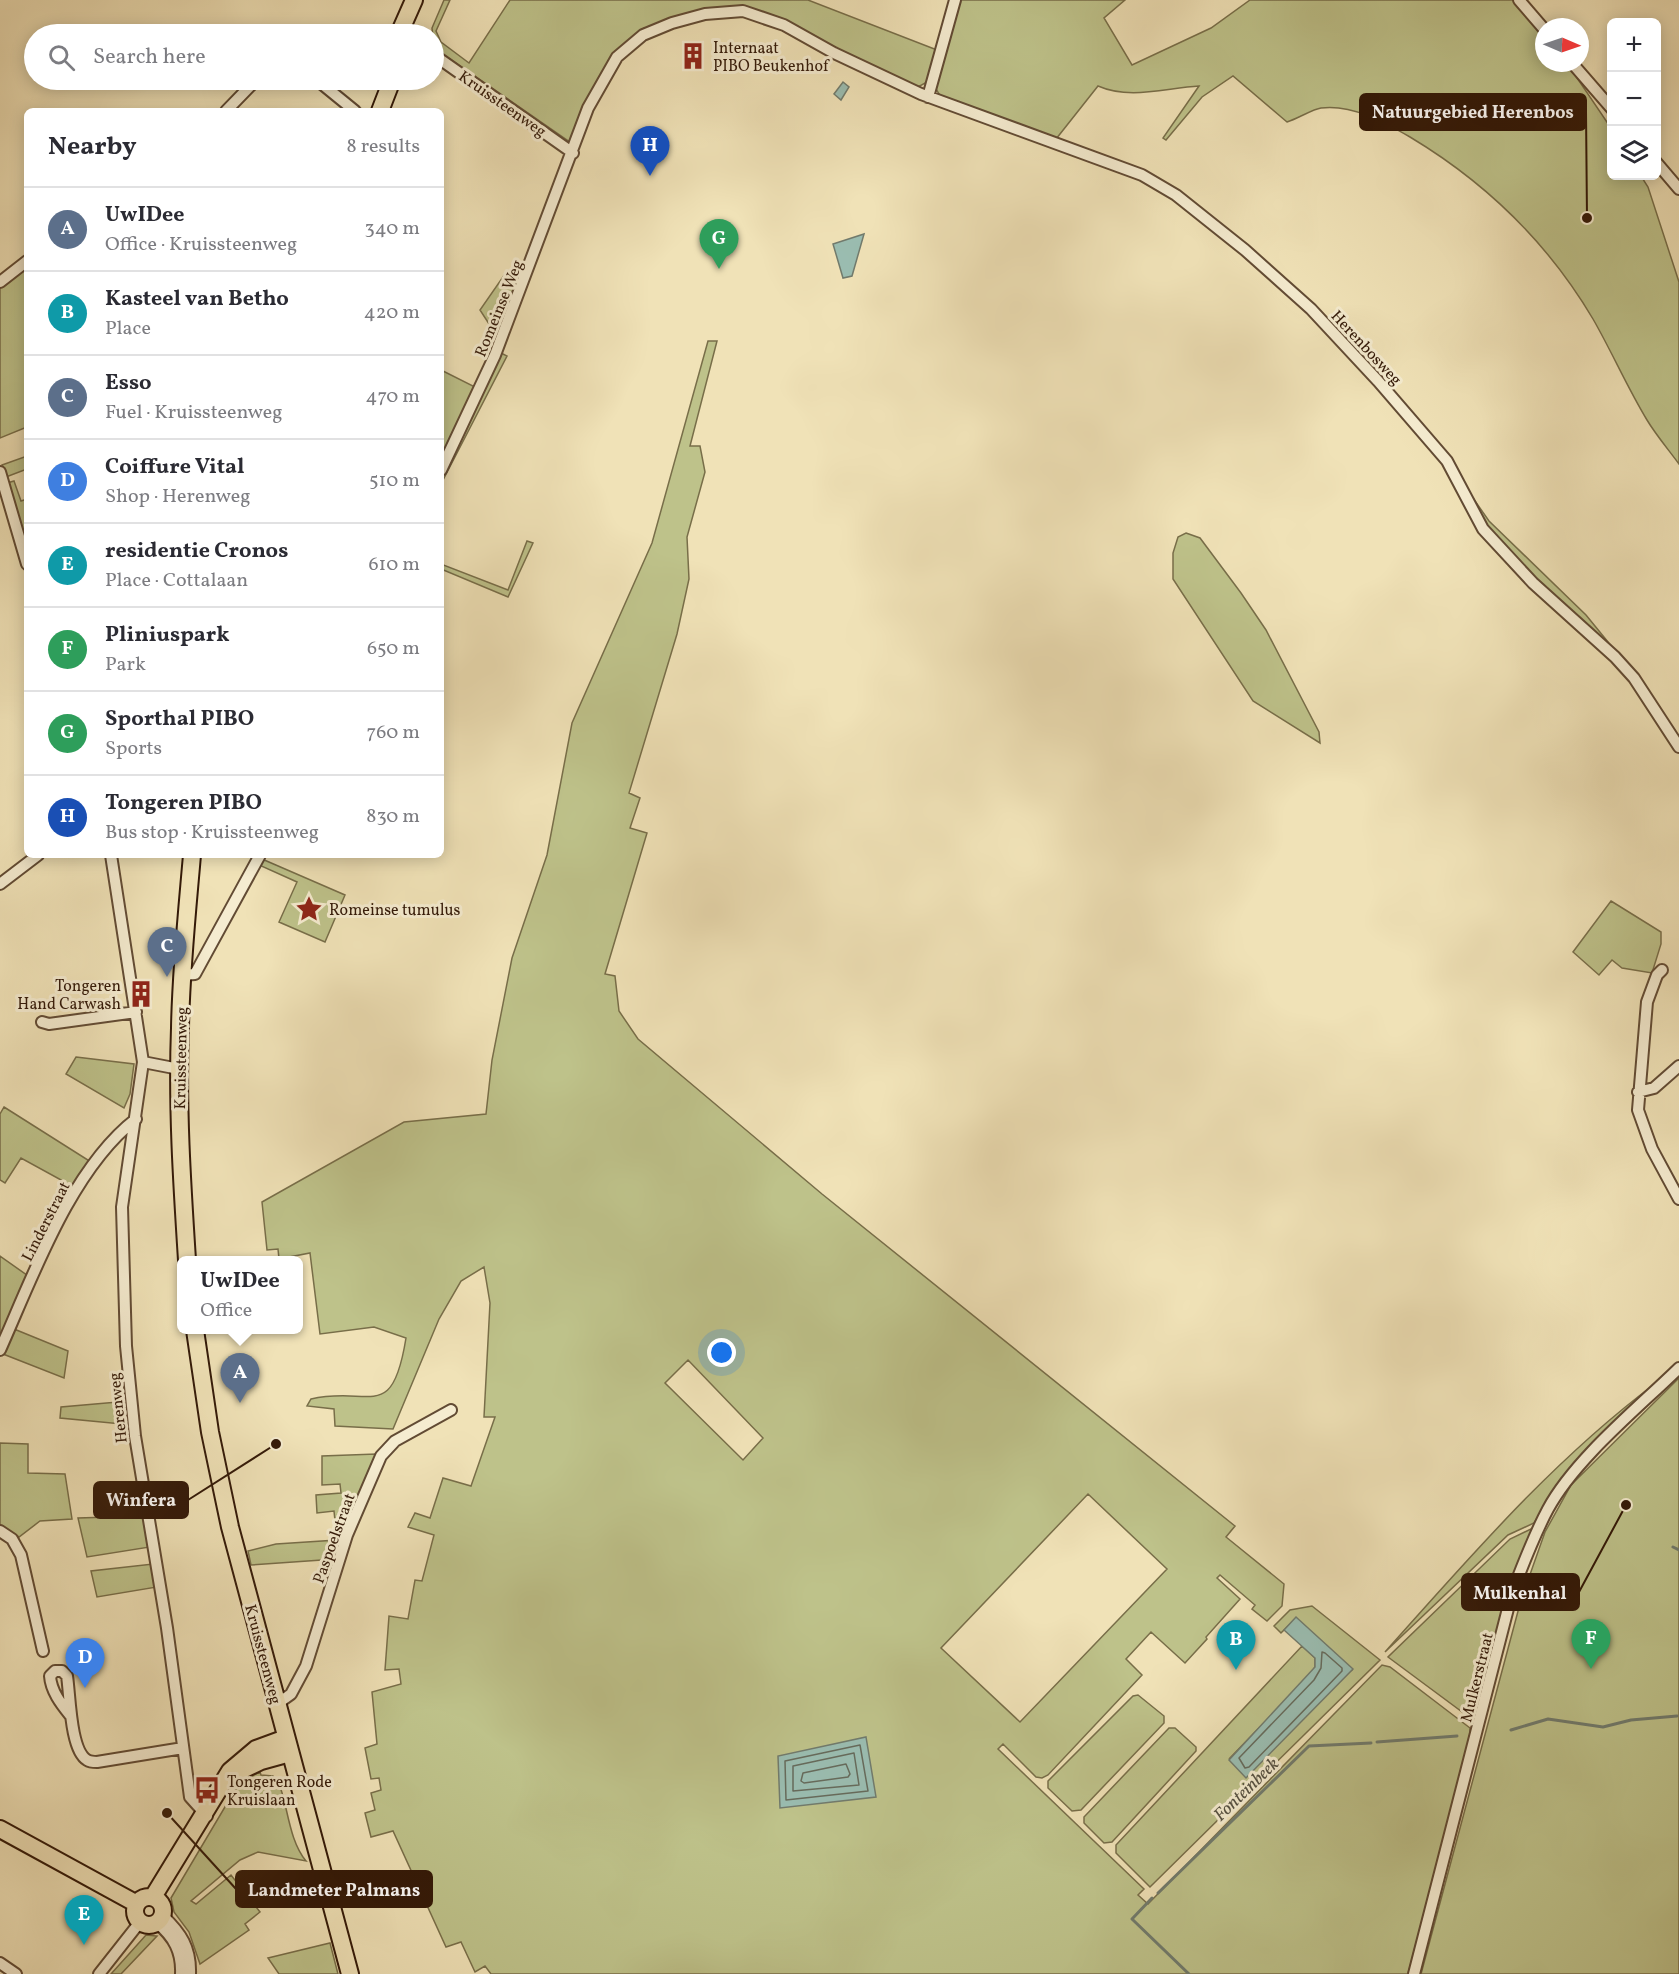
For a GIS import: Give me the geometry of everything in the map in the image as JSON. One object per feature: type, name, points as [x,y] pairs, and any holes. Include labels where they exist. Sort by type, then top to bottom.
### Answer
[{"type":"main road","points":[[406,24],[414,0]]},
{"type":"main road","points":[[408,24],[423,0]]},
{"type":"main road","points":[[370,108],[376,90]]},
{"type":"main road","points":[[381,108],[388,90]]},
{"type":"main road","name":"Kruissteenweg","points":[[188,1256],[182,1180],[179,1069],[182,975],[192,858]]},
{"type":"main road","name":"Kruissteenweg","points":[[196,1334],[210,1432],[230,1527],[350,1974]]},
{"type":"main road","points":[[159,1910],[146,1897],[137,1904],[135,1914],[140,1922],[148,1926],[159,1910],[206,1816],[241,1770],[288,1745]]},
{"type":"main road","points":[[0,1829],[137,1904]]},
{"type":"street","points":[[928,97],[955,0]]},
{"type":"street","points":[[1519,0],[1535,19]]},
{"type":"street","name":"Herenbosweg","points":[[573,153],[588,108],[617,57],[643,35],[672,23],[705,14],[743,11],[760,15],[928,97],[1142,175],[1176,195],[1245,250],[1311,309],[1435,445],[1447,461],[1483,529],[1533,583],[1615,657],[1634,678],[1679,747]]},
{"type":"street","name":"Kruissteenweg","points":[[444,62],[573,153]]},
{"type":"street","points":[[1580,72],[1607,104]]},
{"type":"street","points":[[229,108],[246,90]]},
{"type":"street","points":[[329,90],[351,108]]},
{"type":"street","name":"Romeinse Weg","points":[[444,464],[495,355],[573,153]]},
{"type":"street","points":[[1661,168],[1679,189]]},
{"type":"street","points":[[0,282],[24,263]]},
{"type":"street","points":[[0,472],[24,554]]},
{"type":"street","points":[[0,884],[34,858]]},
{"type":"street","name":"Herenweg","points":[[111,858],[144,1062],[122,1207],[126,1346],[135,1436],[167,1628],[190,1797],[206,1816]]},
{"type":"street","points":[[182,975],[195,974],[258,858]]},
{"type":"street","points":[[1662,970],[1657,975],[1647,1002],[1638,1110],[1652,1149],[1679,1199]]},
{"type":"street","points":[[42,1022],[49,1024],[136,1012]]},
{"type":"street","points":[[144,1062],[179,1069]]},
{"type":"street","points":[[1638,1092],[1653,1088],[1679,1066]]},
{"type":"street","name":"Linderstraat","points":[[0,1350],[76,1190],[103,1153],[136,1119]]},
{"type":"street","name":"Mulkerstraat","points":[[1414,1974],[1512,1593],[1525,1560],[1549,1508],[1566,1483],[1590,1456],[1679,1368]]},
{"type":"street","name":"Paspoelstraat","points":[[277,1704],[291,1694],[306,1666],[347,1535],[381,1456],[395,1441],[451,1410]]},
{"type":"street","points":[[0,1531],[12,1539],[21,1555],[43,1651]]},
{"type":"street","points":[[70,1715],[81,1752],[87,1760],[97,1762],[183,1748]]},
{"type":"street","points":[[159,1910],[181,1959],[181,1974]]},
{"type":"street","points":[[159,1910],[183,1939],[190,1959],[190,1974]]},
{"type":"street","points":[[99,1974],[140,1922]]},
{"type":"street","points":[[0,1963],[16,1974]]},
{"type":"green space","points":[[444,0],[450,0],[439,24],[434,24]]},
{"type":"green space","points":[[510,0],[808,0],[937,50],[929,81],[918,87],[752,10],[647,30],[644,28],[617,53],[598,79],[570,142],[444,55],[444,44],[469,63]]},
{"type":"green space","points":[[960,0],[1125,0],[1104,18],[1132,65],[1211,28],[1250,0],[1514,0],[1535,25],[1535,72],[1573,72],[1607,122],[1607,180],[1644,180],[1648,187],[1679,282],[1679,464],[1647,420],[1593,319],[1575,291],[1535,240],[1513,216],[1464,174],[1410,137],[1379,120],[1356,111],[1333,107],[1321,108],[1287,122],[1233,76],[1202,97],[1166,140],[1163,138],[1199,86],[1135,93],[1098,86],[1056,139],[942,99],[936,89]]},
{"type":"green space","points":[[24,267],[24,428],[0,438],[0,287]]},
{"type":"green space","points":[[505,274],[521,285],[492,353],[483,345],[493,330],[480,310]]},
{"type":"green space","points":[[708,341],[717,341],[690,446],[700,446],[705,472],[687,537],[689,579],[677,634],[629,793],[640,798],[630,828],[647,833],[605,974],[615,976],[619,1011],[638,1039],[822,1194],[1235,1526],[1226,1537],[1284,1584],[1282,1606],[1267,1621],[1252,1609],[1255,1605],[1220,1575],[1217,1578],[1240,1599],[1206,1637],[1207,1639],[1185,1663],[1151,1632],[1126,1659],[1142,1675],[1048,1775],[1042,1778],[1036,1777],[1003,1744],[998,1749],[1144,1889],[1138,1895],[1148,1904],[1382,1665],[1390,1667],[1470,1728],[1470,1737],[1408,1974],[491,1974],[485,1966],[475,1972],[461,1942],[446,1947],[393,1831],[371,1837],[365,1813],[375,1810],[371,1793],[381,1790],[379,1778],[371,1779],[365,1748],[377,1744],[372,1692],[401,1684],[399,1669],[385,1670],[389,1616],[408,1619],[415,1580],[422,1581],[434,1535],[408,1527],[415,1513],[430,1518],[443,1478],[471,1486],[495,1417],[484,1417],[490,1303],[484,1267],[461,1281],[439,1319],[393,1429],[335,1426],[334,1409],[307,1406],[311,1399],[331,1396],[375,1396],[385,1392],[394,1382],[406,1338],[374,1327],[320,1334],[310,1253],[279,1256],[278,1249],[267,1250],[262,1202],[404,1122],[486,1114],[492,1060],[512,958],[547,855],[572,723],[652,543]],"holes":[[[688,1360],[763,1438],[743,1460],[665,1383]],[[1088,1494],[1167,1569],[1020,1722],[941,1648]]]},
{"type":"green space","points":[[501,353],[507,356],[444,478],[444,468]]},
{"type":"green space","points":[[444,372],[477,388],[444,453]]},
{"type":"green space","points":[[24,457],[24,470],[6,477],[2,465]]},
{"type":"green space","points":[[14,481],[21,501],[24,500],[24,539],[7,483]]},
{"type":"green space","points":[[1466,488],[1489,521],[1586,615],[1617,653],[1550,595],[1484,524]]},
{"type":"green space","points":[[1186,533],[1200,538],[1266,630],[1319,732],[1320,743],[1253,701],[1173,579],[1173,553],[1178,537]]},
{"type":"green space","points":[[527,541],[533,543],[508,597],[444,570],[444,565],[508,590]]},
{"type":"green space","points":[[262,859],[345,895],[325,942],[279,922],[297,882],[259,865]]},
{"type":"green space","points":[[1611,901],[1661,932],[1661,944],[1652,973],[1622,968],[1612,960],[1599,975],[1573,952]]},
{"type":"green space","points":[[76,1057],[134,1064],[130,1094],[124,1108],[66,1074]]},
{"type":"green space","points":[[4,1107],[91,1162],[72,1186],[21,1158],[5,1183],[0,1180],[0,1114]]},
{"type":"green space","points":[[0,1256],[31,1278],[0,1340]]},
{"type":"green space","points":[[14,1329],[68,1351],[64,1378],[3,1354]]},
{"type":"green space","points":[[1679,1378],[1679,1974],[1421,1974],[1521,1600],[1545,1532],[1571,1485]]},
{"type":"green space","points":[[1656,1383],[1555,1490],[1534,1523],[1508,1535],[1385,1652],[1481,1545],[1547,1477],[1582,1444]]},
{"type":"green space","points":[[129,1401],[132,1425],[60,1418],[61,1407]]},
{"type":"green space","points":[[0,1443],[28,1444],[28,1473],[65,1474],[72,1519],[40,1521],[19,1537],[0,1526]]},
{"type":"green space","points":[[376,1454],[336,1559],[251,1565],[248,1551],[276,1544],[337,1540],[334,1511],[317,1513],[316,1495],[341,1493],[340,1484],[322,1485],[322,1456]]},
{"type":"green space","points":[[145,1516],[150,1547],[87,1557],[78,1518]]},
{"type":"green space","points":[[1533,1528],[1507,1592],[1473,1720],[1388,1657],[1510,1539]]},
{"type":"green space","points":[[153,1564],[157,1587],[97,1597],[91,1571]]},
{"type":"green space","points":[[1312,1606],[1380,1660],[1150,1887],[1116,1853],[1116,1845],[1302,1646],[1315,1658],[1315,1667],[1229,1759],[1352,1670],[1296,1618],[1281,1633],[1274,1626],[1290,1610]]},
{"type":"green space","points":[[1138,1695],[1164,1716],[1164,1723],[1081,1810],[1072,1811],[1048,1788],[1048,1781],[1133,1696]]},
{"type":"green space","points":[[1169,1728],[1175,1728],[1196,1747],[1196,1751],[1112,1842],[1104,1843],[1084,1823],[1084,1817]]},
{"type":"green space","points":[[260,1772],[261,1775],[273,1776],[278,1782],[294,1839],[306,1861],[258,1852],[240,1860],[191,1901],[196,1904],[231,1875],[260,1912],[245,1924],[249,1930],[200,1964],[189,1932],[174,1912],[171,1898],[235,1790],[244,1780]]},
{"type":"green space","points":[[146,1935],[157,1936],[121,1974],[111,1974]]},
{"type":"green space","points":[[330,1943],[338,1974],[279,1974],[268,1958]]},
{"type":"water","points":[[843,82],[849,87],[841,100],[834,94]]},
{"type":"water","points":[[864,234],[852,276],[843,278],[833,244]]},
{"type":"water","points":[[1296,1617],[1353,1669],[1246,1778],[1229,1760],[1315,1667],[1315,1658],[1284,1630]]},
{"type":"water","points":[[866,1737],[876,1797],[780,1808],[778,1756]]},
{"type":"waterway","points":[[1673,1547],[1679,1550]]},
{"type":"waterway","name":"Fonteinbeek","points":[[1511,1730],[1548,1719],[1603,1727],[1631,1720],[1677,1716]]},
{"type":"waterway","name":"Fonteinbeek","points":[[1377,1742],[1457,1736]]},
{"type":"waterway","name":"Fonteinbeek","points":[[1158,1893],[1309,1746],[1371,1743]]},
{"type":"waterway","name":"Fonteinbeek","points":[[1152,1898],[1132,1919],[1189,1974]]},
{"type":"place","name":"Internaat PIBO Beukenhof","points":[[693,56]]},
{"type":"place","name":"Tongeren PIBO","points":[[650,176]]},
{"type":"place","name":"Natuurgebied Herenbos","points":[[1587,218]]},
{"type":"place","name":"Sporthal PIBO","points":[[719,269]]},
{"type":"place","name":"Romeinse tumulus","points":[[309,909]]},
{"type":"place","name":"Esso","points":[[167,977]]},
{"type":"place","name":"Tongeren Hand Carwash","points":[[141,994]]},
{"type":"place","name":"UwIDee","points":[[240,1403]]},
{"type":"place","name":"Winfera","points":[[276,1444]]},
{"type":"place","name":"Mulkenhal","points":[[1626,1505]]},
{"type":"place","name":"Pliniuspark","points":[[1591,1669]]},
{"type":"place","name":"Kasteel van Betho","points":[[1236,1670]]},
{"type":"place","name":"Coiffure Vital","points":[[85,1688]]},
{"type":"place","name":"Tongeren Rode Kruislaan","points":[[207,1790]]},
{"type":"place","name":"Landmeter Palmans","points":[[167,1813]]},
{"type":"place","name":"residentie Cronos","points":[[84,1945]]}]
